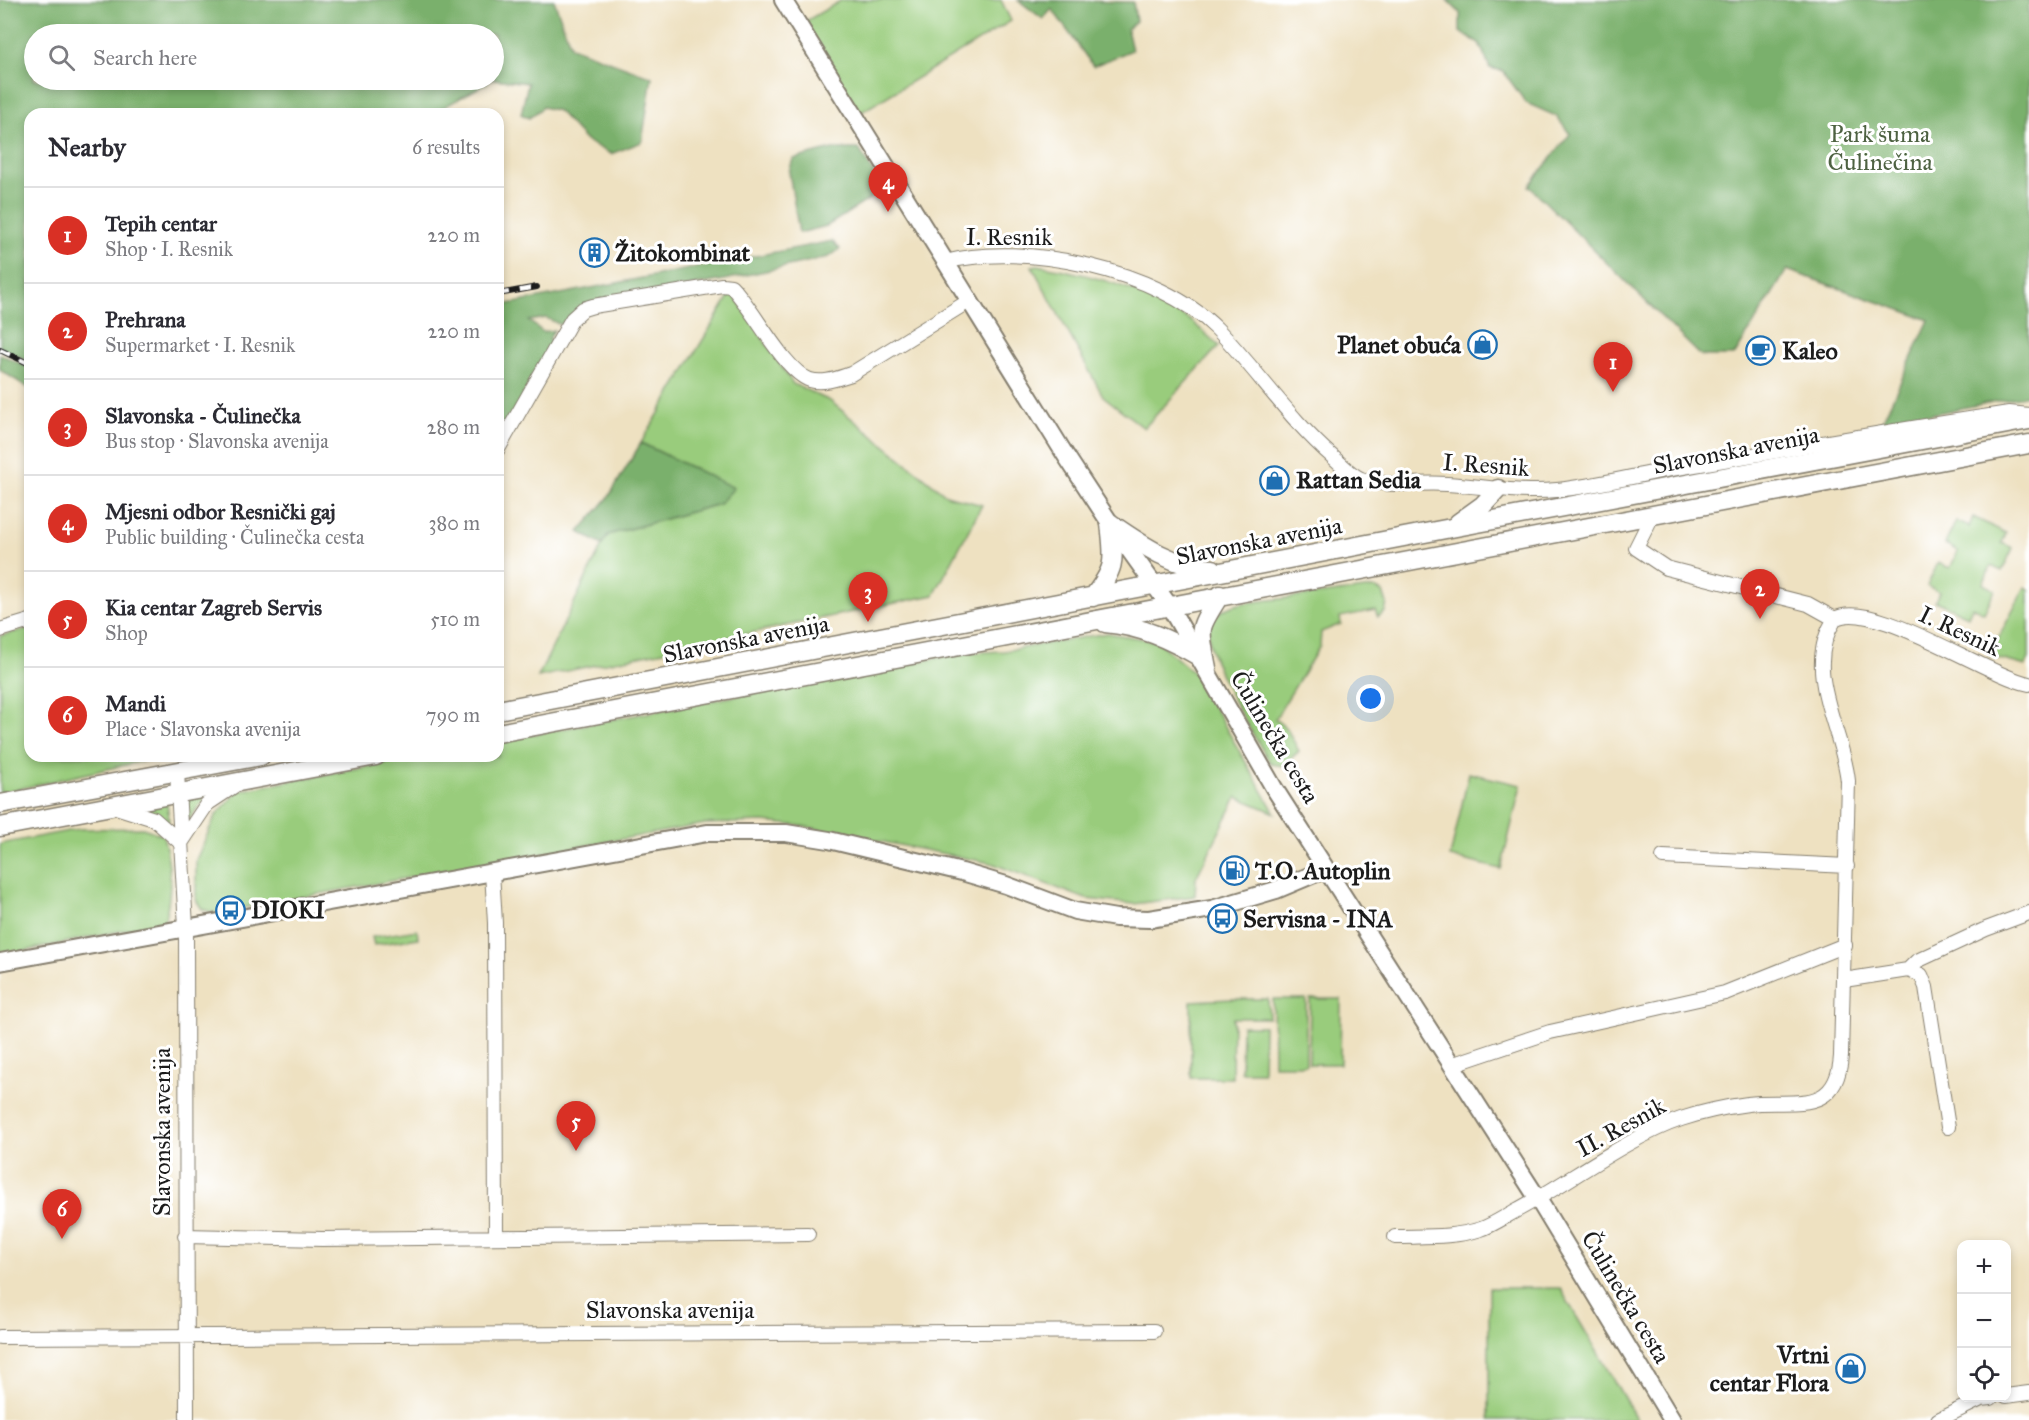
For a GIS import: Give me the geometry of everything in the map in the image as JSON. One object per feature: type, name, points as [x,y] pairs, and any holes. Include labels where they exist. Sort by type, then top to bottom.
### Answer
[{"type":"main road","name":"Slavonska avenija","points":[[504,709],[2029,418]]},
{"type":"main road","name":"Slavonska avenija","points":[[504,732],[1168,604],[2029,444]]},
{"type":"main road","points":[[1451,528],[1483,505],[1498,489]]},
{"type":"main road","points":[[1110,524],[1159,555],[1178,562],[1195,568],[1238,570]]},
{"type":"main road","points":[[1093,597],[1110,575],[1113,565],[1110,524]]},
{"type":"main road","points":[[1203,663],[1201,627],[1204,617],[1220,595]]},
{"type":"main road","points":[[1085,621],[1142,629],[1169,639],[1203,663]]},
{"type":"main road","points":[[0,804],[230,762]]},
{"type":"main road","points":[[0,827],[344,762]]},
{"type":"street","name":"Čulinečka cesta","points":[[783,0],[1110,524],[1168,604],[1274,788],[1538,1199],[1672,1420]]},
{"type":"street","name":"I. Resnik","points":[[945,262],[973,256],[1038,255],[1123,275],[1161,292],[1216,327],[1284,410],[1318,444],[1358,478],[1382,484],[1447,484],[1498,489],[1558,490],[1877,432],[2009,413],[2029,418]]},
{"type":"street","points":[[504,438],[572,319],[583,309],[593,306],[722,285],[731,286],[794,370],[810,380],[830,381],[851,374],[969,301]]},
{"type":"street","name":"Slavonska avenija","points":[[1653,514],[1636,548],[1666,568],[1808,604],[1835,619]]},
{"type":"street","name":"I. Resnik","points":[[1835,619],[1841,615],[1859,615],[1893,625],[1998,674],[2029,684]]},
{"type":"street","name":"II. Resnik","points":[[1538,1199],[1676,1120],[1696,1113],[1749,1103],[1801,1104],[1827,1094],[1840,1072],[1848,781],[1846,757],[1827,707],[1824,683],[1825,644],[1835,619]]},
{"type":"street","points":[[0,630],[24,623]]},
{"type":"street","name":"Slavonska avenija","points":[[177,772],[186,927],[187,1420]]},
{"type":"street","points":[[112,806],[154,819],[181,843],[207,804],[242,781]]},
{"type":"street","points":[[0,962],[707,833],[786,832],[962,872],[1086,913],[1149,919],[1212,909],[1276,890],[1326,869]]},
{"type":"street","points":[[1662,857],[1847,866]]},
{"type":"street","points":[[492,872],[495,923],[496,1237]]},
{"type":"street","points":[[1908,970],[1917,961],[1986,929],[2029,913]]},
{"type":"street","points":[[1451,1065],[1550,1032],[1725,993],[1845,945]]},
{"type":"street","points":[[1844,980],[1908,970],[1921,975],[1926,987],[1948,1127]]},
{"type":"street","points":[[1395,1237],[1466,1233],[1483,1228],[1538,1199]]},
{"type":"street","points":[[185,1236],[496,1237],[808,1234]]},
{"type":"street","name":"Slavonska avenija","points":[[0,1337],[1154,1331]]},
{"type":"street","points":[[2011,1395],[2029,1393]]},
{"type":"street","points":[[1938,1420],[1975,1402]]},
{"type":"green space","points":[[0,0],[554,0],[571,47],[652,77],[642,142],[611,154],[586,141],[558,111],[543,107],[529,118],[521,114],[528,83],[504,80],[504,24],[24,24],[24,90],[474,90],[443,108],[24,108],[24,359],[0,348]]},
{"type":"green space","points":[[842,0],[1001,0],[1011,21],[860,113],[804,22]]},
{"type":"green space","points":[[1018,0],[1133,2],[1136,21],[1127,29],[1132,50],[1093,66],[1052,9],[1043,19]]},
{"type":"green space","name":"Park šuma Čulinečina","points":[[1447,0],[2029,0],[2029,395],[1881,424],[1929,320],[1787,270],[1734,356],[1701,356],[1529,186],[1570,134],[1556,116],[1526,103],[1503,71],[1490,68],[1479,43],[1460,32],[1460,13]]},
{"type":"green space","points":[[832,149],[859,149],[884,190],[827,226],[799,233],[789,172],[793,159]]},
{"type":"green space","points":[[832,241],[840,249],[829,257],[724,280],[584,305],[561,325],[546,318],[529,321],[543,332],[554,330],[549,339],[552,340],[508,425],[504,425],[504,305]]},
{"type":"green space","points":[[1038,265],[1098,278],[1156,300],[1191,321],[1219,346],[1144,428],[1103,396],[1032,266]]},
{"type":"green space","points":[[731,293],[793,384],[830,401],[946,495],[982,505],[934,595],[538,677],[607,535],[719,504],[733,488],[641,443]]},
{"type":"green space","points":[[0,354],[24,365],[24,385],[0,370]]},
{"type":"green space","points":[[641,443],[734,488],[719,504],[608,535],[602,545],[579,532],[608,498]]},
{"type":"green space","points":[[1973,517],[2006,533],[2002,543],[2013,548],[2002,571],[1991,566],[1983,584],[1995,590],[1984,613],[1972,607],[1968,616],[1935,601],[1939,592],[1927,586],[1938,563],[1950,568],[1958,551],[1945,544],[1956,521],[1969,527]]},
{"type":"green space","points":[[2025,587],[2029,589],[2029,658],[2026,666],[1989,656]]},
{"type":"green space","points":[[1374,588],[1383,592],[1387,603],[1385,612],[1378,617],[1375,610],[1340,617],[1341,624],[1321,632],[1320,646],[1275,719],[1287,729],[1299,751],[1283,766],[1271,764],[1222,678],[1210,642],[1211,623],[1222,610],[1244,603]]},
{"type":"green space","points":[[24,630],[24,762],[138,762],[0,793],[0,636]]},
{"type":"green space","points":[[1107,633],[1157,641],[1195,674],[1275,813],[1237,797],[1196,878],[1195,896],[1134,904],[1086,899],[991,863],[802,826],[763,822],[705,824],[214,913],[202,909],[196,900],[196,860],[216,815],[238,791],[390,762],[504,762],[504,740],[964,653],[1004,651]]},
{"type":"green space","points":[[1469,773],[1521,785],[1501,869],[1450,857]]},
{"type":"green space","points":[[185,797],[206,797],[189,819],[186,819]]},
{"type":"green space","points":[[167,802],[169,821],[166,823],[144,809]]},
{"type":"green space","points":[[143,828],[163,835],[166,846],[170,889],[164,922],[0,956],[0,844],[79,829]]},
{"type":"green space","points":[[417,930],[418,938],[374,945],[372,937]]},
{"type":"green space","points":[[1268,999],[1269,1018],[1233,1018],[1232,1078],[1191,1078],[1191,1001]]},
{"type":"green space","points":[[1273,999],[1306,999],[1306,1065],[1274,1065]]},
{"type":"green space","points":[[1310,999],[1341,999],[1340,1064],[1309,1064]]},
{"type":"green space","points":[[1242,1026],[1264,1026],[1263,1072],[1241,1072]]},
{"type":"green space","points":[[1489,1288],[1560,1288],[1637,1420],[1489,1420]]},
{"type":"railway","points":[[504,293],[537,287]]},
{"type":"railway","points":[[0,350],[24,361]]},
{"type":"place","name":"Mjesni odbor Resnički gaj","points":[[888,212]]},
{"type":"place","name":"Žitokombinat","points":[[594,253]]},
{"type":"place","name":"Planet obuća","points":[[1482,345]]},
{"type":"place","name":"Kaleo","points":[[1761,351]]},
{"type":"place","name":"Tepih centar","points":[[1613,392]]},
{"type":"place","name":"Rattan Sedia","points":[[1275,480]]},
{"type":"place","name":"Prehrana","points":[[1760,619]]},
{"type":"place","name":"Slavonska - Čulinečka","points":[[868,622]]},
{"type":"place","name":"T.O. Autoplin","points":[[1234,871]]},
{"type":"place","name":"DIOKI","points":[[230,910]]},
{"type":"place","name":"Servisna - INA","points":[[1222,919]]},
{"type":"place","name":"Kia centar Zagreb Servis","points":[[576,1151]]},
{"type":"place","name":"Mandi","points":[[62,1239]]},
{"type":"place","name":"Vrtni centar Flora","points":[[1850,1369]]}]
